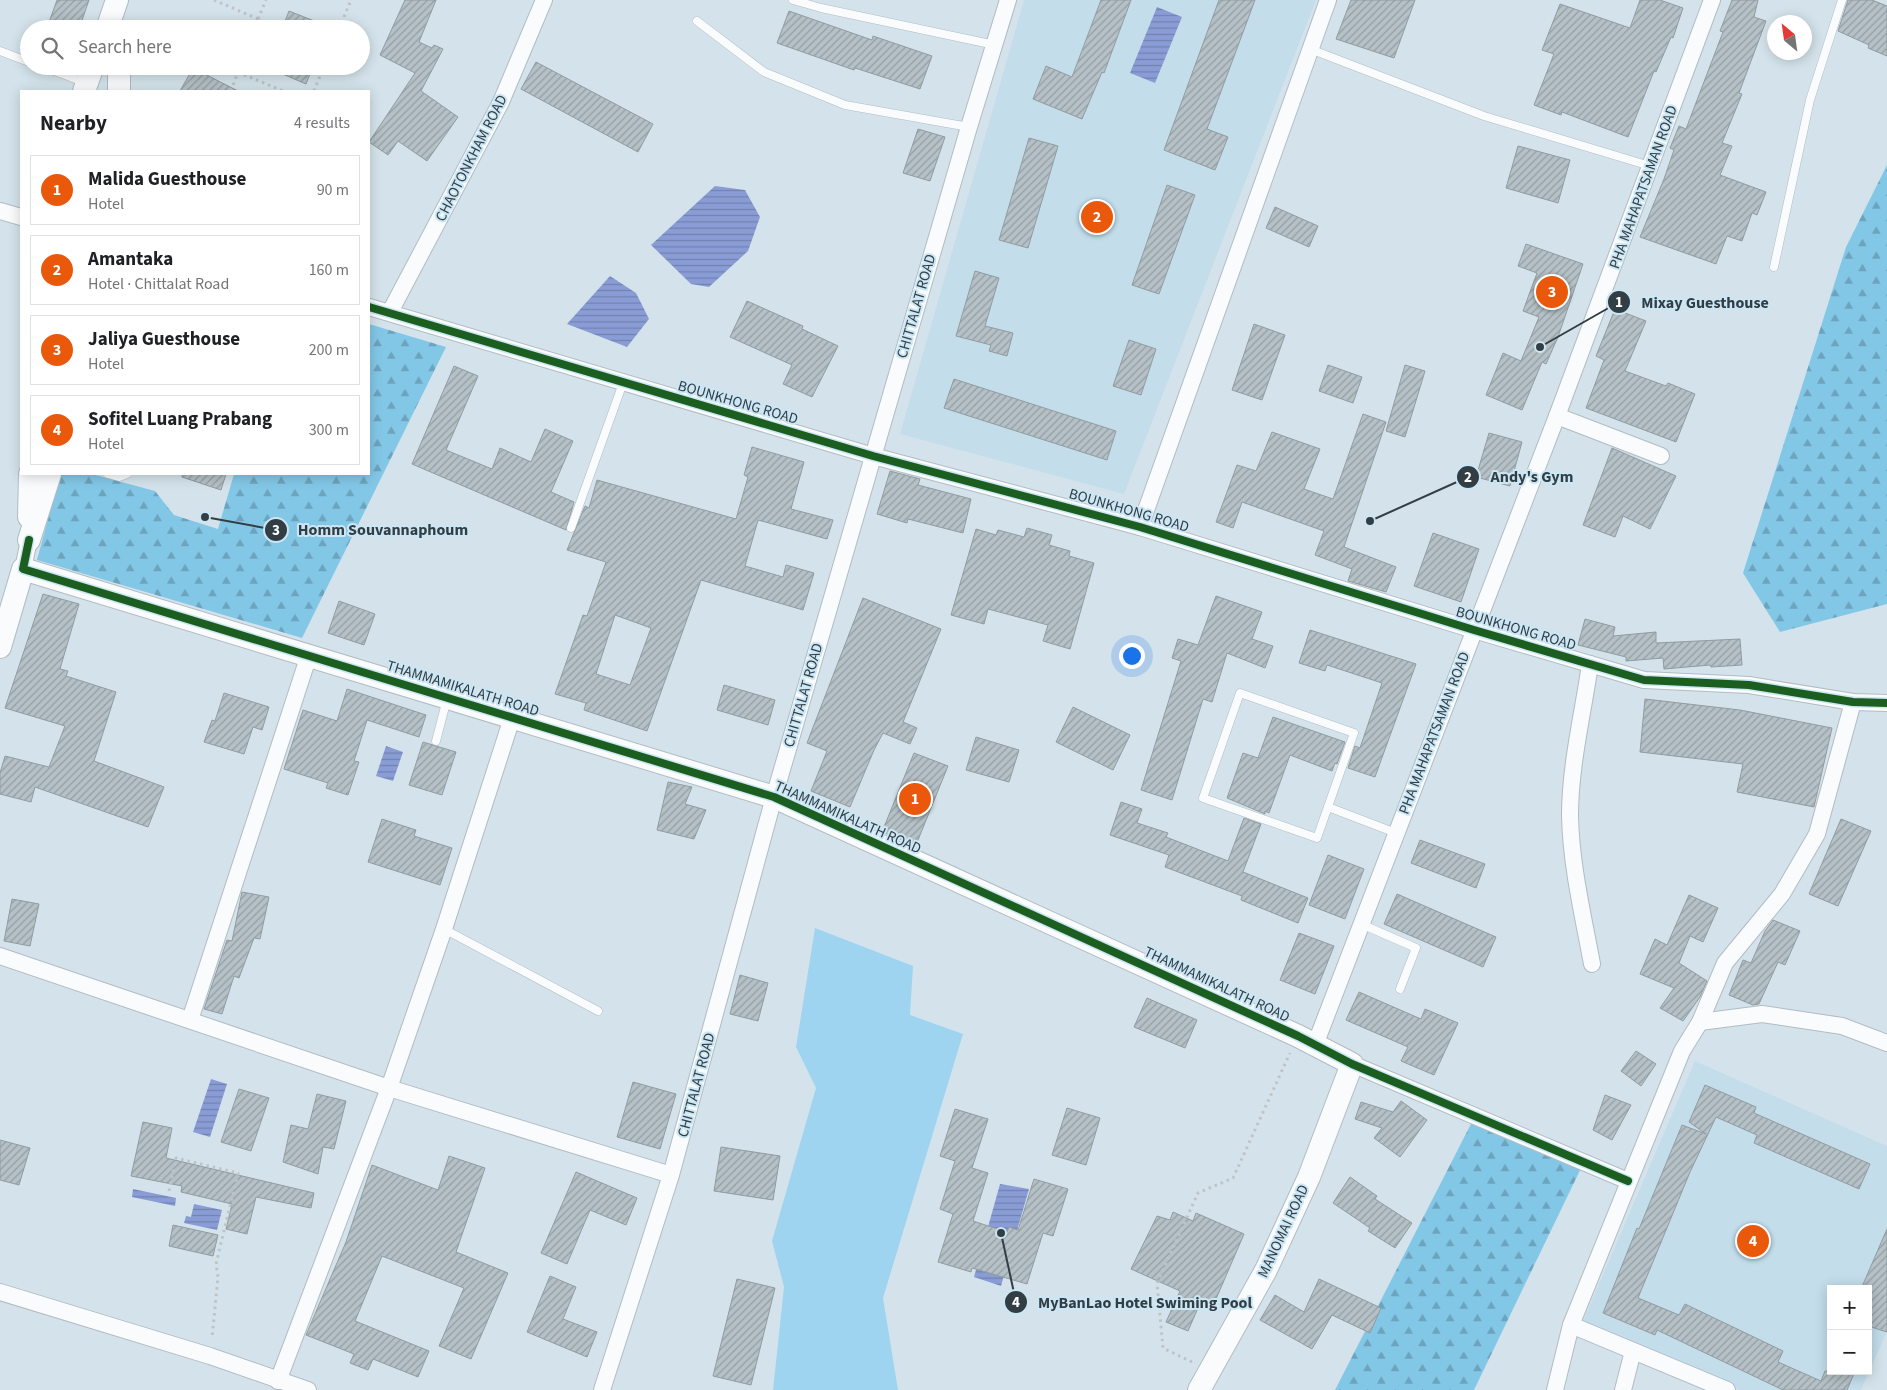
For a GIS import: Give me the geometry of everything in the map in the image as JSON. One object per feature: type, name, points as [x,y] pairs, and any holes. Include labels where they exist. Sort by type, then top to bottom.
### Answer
[{"type":"street","points":[[110,20],[118,0]]},
{"type":"street","points":[[118,0],[119,20]]},
{"type":"street","name":"CHAOTONKHAM ROAD","points":[[390,312],[501,102],[544,0]]},
{"type":"street","name":"CHITTALAT ROAD","points":[[602,1390],[671,1175],[774,797],[969,126],[1008,0]]},
{"type":"street","points":[[1140,527],[1328,0]]},
{"type":"street","name":"PHA MAHAPATSAMAN ROAD","points":[[1306,1041],[1362,924],[1557,416],[1712,0]]},
{"type":"street","points":[[119,75],[119,90]]},
{"type":"street","points":[[0,211],[20,217]]},
{"type":"street","name":"BOUNKHONG ROAD","points":[[370,307],[873,456],[1140,527],[1474,630],[1644,680],[1749,685],[1853,702],[1887,703]]},
{"type":"street","points":[[1557,416],[1661,456]]},
{"type":"street","points":[[29,540],[30,475]]},
{"type":"street","points":[[0,647],[23,569],[29,540],[50,475]]},
{"type":"street","name":"THAMMAMIKALATH ROAD","points":[[23,569],[309,654],[512,718],[774,797],[1306,1041],[1352,1064],[1628,1181]]},
{"type":"street","points":[[190,1020],[309,654]]},
{"type":"street","points":[[1590,664],[1573,775],[1570,814],[1572,848],[1592,964]]},
{"type":"street","points":[[1556,1390],[1571,1325],[1682,1051],[1700,1022],[1725,963],[1782,894],[1817,834],[1853,702]]},
{"type":"street","points":[[276,1386],[389,1088],[444,929],[512,718]]},
{"type":"street","points":[[0,956],[389,1088],[671,1175]]},
{"type":"street","points":[[1700,1022],[1762,1014],[1842,1026],[1887,1043]]},
{"type":"street","name":"MANOMAI ROAD","points":[[1199,1390],[1266,1270],[1309,1177],[1352,1064]]},
{"type":"street","points":[[0,1292],[210,1356],[276,1386],[308,1390]]},
{"type":"street","points":[[1571,1325],[1727,1390]]},
{"type":"street","points":[[1623,1390],[1634,1351]]},
{"type":"lane","points":[[793,0],[822,4],[994,45]]},
{"type":"lane","points":[[1774,267],[1810,100],[1842,0]]},
{"type":"lane","points":[[697,20],[764,72],[845,105],[969,126]]},
{"type":"lane","points":[[1309,49],[1484,116],[1650,166]]},
{"type":"lane","points":[[0,51],[20,59]]},
{"type":"lane","points":[[71,75],[88,80]]},
{"type":"lane","points":[[571,528],[623,383]]},
{"type":"lane","points":[[112,475],[119,477],[125,475]]},
{"type":"lane","points":[[1240,693],[1354,733],[1328,807],[1317,838],[1203,798],[1240,693]]},
{"type":"lane","points":[[436,741],[447,698]]},
{"type":"lane","points":[[1328,807],[1396,833]]},
{"type":"lane","points":[[1362,924],[1416,948],[1400,990]]},
{"type":"lane","points":[[444,929],[598,1011]]},
{"type":"path","points":[[214,0],[258,19],[266,0]]},
{"type":"path","points":[[343,20],[351,0]]},
{"type":"path","points":[[231,90],[237,75]]},
{"type":"path","points":[[245,75],[281,90]]},
{"type":"path","points":[[314,90],[320,75]]},
{"type":"path","points":[[1210,1371],[1164,1348],[1157,1283],[1198,1192],[1233,1178],[1306,1041]]},
{"type":"path","points":[[169,1192],[176,1158],[238,1173],[216,1264],[218,1277],[210,1356]]},
{"type":"shaded area","points":[[1024,0],[1316,0],[1124,494],[900,434]]},
{"type":"shaded area","points":[[1157,7],[1182,17],[1155,83],[1130,73]]},
{"type":"shaded area","points":[[715,186],[745,190],[760,217],[748,251],[709,287],[691,284],[651,245]]},
{"type":"shaded area","points":[[610,276],[636,293],[649,319],[627,347],[567,324]]},
{"type":"shaded area","points":[[386,746],[403,752],[393,781],[376,776]]},
{"type":"shaded area","points":[[815,928],[913,966],[910,1015],[963,1034],[883,1298],[898,1390],[773,1390],[784,1287],[772,1241],[816,1088],[796,1047]]},
{"type":"shaded area","points":[[1695,1061],[1887,1146],[1887,1332],[1872,1365],[1872,1285],[1827,1285],[1827,1375],[1868,1375],[1861,1390],[1740,1390],[1583,1321]]},
{"type":"shaded area","points":[[211,1079],[227,1084],[210,1137],[193,1132]]},
{"type":"shaded area","points":[[1000,1184],[1029,1189],[1001,1286],[974,1277]]},
{"type":"shaded area","points":[[133,1189],[176,1198],[175,1206],[132,1197]]},
{"type":"shaded area","points":[[194,1204],[222,1210],[217,1230],[184,1223],[186,1216],[191,1217]]},
{"type":"green space","points":[[1887,165],[1887,604],[1780,632],[1743,573],[1846,247]]},
{"type":"green space","points":[[370,324],[446,347],[302,638],[37,560],[60,475],[96,475],[155,491],[174,515],[218,529],[234,475],[370,475]]},
{"type":"green space","points":[[1475,1116],[1584,1162],[1474,1390],[1335,1390]]},
{"type":"building","points":[[57,0],[89,0],[82,20],[50,20]]},
{"type":"building","points":[[405,0],[436,0],[419,42],[432,48],[434,45],[443,49],[421,91],[458,117],[427,161],[398,141],[388,155],[370,143],[415,73],[380,55]]},
{"type":"building","points":[[1101,0],[1131,0],[1104,73],[1102,72],[1082,119],[1033,99],[1046,66],[1072,77]]},
{"type":"building","points":[[1219,0],[1255,0],[1207,129],[1228,137],[1215,170],[1164,150]]},
{"type":"building","points":[[1351,0],[1415,0],[1394,58],[1336,39]]},
{"type":"building","points":[[1640,0],[1660,0],[1683,8],[1673,38],[1671,37],[1656,72],[1654,71],[1628,137],[1562,112],[1561,115],[1534,105],[1554,54],[1542,50],[1560,4],[1630,28]]},
{"type":"building","points":[[1732,0],[1758,0],[1754,17],[1766,21],[1739,93],[1742,94],[1722,143],[1732,146],[1720,175],[1766,192],[1757,215],[1752,213],[1742,241],[1727,236],[1716,264],[1640,237],[1674,150],[1670,148],[1679,126],[1686,129],[1723,32],[1720,31]]},
{"type":"building","points":[[1848,0],[1872,0],[1887,6],[1887,56],[1868,48],[1869,45],[1838,31]]},
{"type":"building","points":[[289,11],[312,20],[286,20]]},
{"type":"building","points":[[789,11],[872,40],[873,36],[932,56],[920,89],[855,68],[854,70],[777,43]]},
{"type":"building","points":[[536,62],[653,124],[638,152],[521,89]]},
{"type":"building","points":[[189,75],[207,75],[236,90],[181,90]]},
{"type":"building","points":[[285,75],[310,75],[306,84]]},
{"type":"building","points":[[918,129],[945,137],[930,181],[903,173]]},
{"type":"building","points":[[1029,138],[1058,146],[1028,248],[999,240]]},
{"type":"building","points":[[1518,146],[1570,160],[1558,203],[1506,188]]},
{"type":"building","points":[[1167,185],[1195,195],[1159,294],[1132,285]]},
{"type":"building","points":[[1275,207],[1318,226],[1309,247],[1266,228]]},
{"type":"building","points":[[1526,244],[1583,264],[1558,337],[1546,364],[1542,362],[1522,410],[1486,395],[1503,353],[1521,361],[1539,317],[1523,311],[1537,273],[1518,266]]},
{"type":"building","points":[[975,271],[999,278],[985,326],[1013,333],[1007,356],[989,351],[991,345],[956,336]]},
{"type":"building","points":[[747,301],[803,326],[802,329],[838,346],[812,397],[783,384],[792,365],[730,337]]},
{"type":"building","points":[[1615,309],[1646,321],[1625,371],[1666,386],[1668,383],[1695,394],[1676,442],[1586,408],[1604,360],[1596,356]]},
{"type":"building","points":[[1254,324],[1285,335],[1262,400],[1232,390]]},
{"type":"building","points":[[1129,340],[1156,349],[1141,395],[1113,386]]},
{"type":"building","points":[[1328,365],[1362,377],[1353,403],[1319,391]]},
{"type":"building","points":[[1405,365],[1425,371],[1405,437],[1386,431]]},
{"type":"building","points":[[454,366],[478,376],[446,450],[492,469],[500,448],[531,462],[545,429],[573,441],[551,492],[574,502],[566,530],[412,464]]},
{"type":"building","points":[[954,379],[1116,431],[1107,460],[944,408]]},
{"type":"building","points":[[1363,414],[1386,422],[1344,547],[1396,567],[1386,592],[1348,581],[1352,569],[1315,555],[1324,531],[1242,502],[1233,528],[1216,522],[1237,465],[1256,471],[1272,432],[1320,449],[1304,489],[1333,499]]},
{"type":"building","points":[[1489,433],[1522,442],[1510,486],[1476,477]]},
{"type":"building","points":[[752,447],[804,462],[791,509],[833,520],[827,539],[758,520],[745,566],[783,577],[786,565],[814,573],[803,610],[701,580],[647,731],[584,710],[586,703],[555,694],[583,615],[587,616],[606,562],[567,550],[585,506],[589,508],[597,480],[736,519],[748,477],[744,475]],"holes":[[[615,615],[651,628],[630,685],[596,674]]]},
{"type":"building","points":[[1612,448],[1676,476],[1650,529],[1623,516],[1615,537],[1583,525]]},
{"type":"building","points":[[890,471],[920,479],[918,485],[971,499],[963,533],[908,519],[907,523],[877,514]]},
{"type":"building","points":[[182,475],[226,475],[221,490],[182,477]]},
{"type":"building","points":[[1027,528],[1052,535],[1049,545],[1070,551],[1069,556],[1094,563],[1070,649],[1043,641],[1048,625],[988,609],[984,624],[951,615],[976,529],[996,535],[998,530],[1024,537]]},
{"type":"building","points":[[1433,533],[1479,549],[1461,602],[1414,586]]},
{"type":"building","points":[[43,594],[79,604],[60,669],[68,671],[66,676],[116,692],[94,761],[164,787],[148,827],[35,787],[31,802],[0,794],[0,773],[5,756],[49,767],[65,726],[5,708]]},
{"type":"building","points":[[1216,596],[1262,612],[1252,639],[1273,646],[1265,668],[1227,653],[1212,702],[1203,699],[1172,800],[1141,790],[1181,661],[1172,658],[1178,639],[1198,645]]},
{"type":"building","points":[[863,598],[941,629],[903,722],[917,728],[910,744],[883,733],[850,807],[811,791],[827,751],[807,743]]},
{"type":"building","points":[[339,601],[375,614],[364,645],[328,633]]},
{"type":"building","points":[[1585,619],[1615,627],[1613,636],[1656,632],[1656,643],[1740,639],[1742,665],[1711,667],[1710,665],[1664,669],[1663,658],[1626,661],[1626,657],[1578,645]]},
{"type":"building","points":[[1310,630],[1416,664],[1375,777],[1348,768],[1355,746],[1360,748],[1382,683],[1327,665],[1325,671],[1299,663]]},
{"type":"building","points":[[724,685],[775,700],[768,725],[717,710]]},
{"type":"building","points":[[347,689],[426,715],[419,737],[367,720],[354,761],[359,762],[348,795],[326,788],[328,783],[284,769],[303,710],[337,721]]},
{"type":"building","points":[[224,693],[269,707],[262,730],[253,727],[244,754],[204,742],[212,720],[215,721]]},
{"type":"building","points":[[1645,699],[1740,710],[1832,728],[1814,807],[1737,792],[1743,764],[1640,752]]},
{"type":"building","points":[[1073,707],[1130,735],[1113,770],[1056,742]]},
{"type":"building","points":[[1273,717],[1345,742],[1337,764],[1335,763],[1332,771],[1290,755],[1269,813],[1265,811],[1265,814],[1227,798],[1243,753],[1258,758]]},
{"type":"building","points":[[976,737],[1019,750],[1009,782],[966,770]]},
{"type":"building","points":[[423,742],[456,752],[442,795],[409,785]]},
{"type":"building","points":[[914,753],[948,766],[916,845],[882,832]]},
{"type":"building","points":[[668,782],[692,787],[685,804],[706,810],[694,839],[657,830]]},
{"type":"building","points":[[1121,802],[1142,809],[1137,823],[1168,833],[1166,837],[1228,861],[1244,818],[1261,824],[1243,872],[1308,898],[1298,923],[1241,900],[1242,896],[1165,867],[1169,855],[1110,835]]},
{"type":"building","points":[[382,819],[416,830],[414,836],[452,848],[440,885],[368,862]]},
{"type":"building","points":[[1841,819],[1871,831],[1838,906],[1809,894]]},
{"type":"building","points":[[1420,840],[1485,864],[1476,888],[1411,863]]},
{"type":"building","points":[[1328,855],[1364,869],[1345,919],[1309,905]]},
{"type":"building","points":[[242,892],[269,897],[260,939],[254,938],[239,978],[234,976],[222,1014],[204,1009],[227,940],[232,941]]},
{"type":"building","points":[[1397,894],[1496,937],[1483,967],[1384,924]]},
{"type":"building","points":[[1689,895],[1718,908],[1703,942],[1690,936],[1679,963],[1707,981],[1700,997],[1683,1021],[1660,1008],[1674,988],[1640,974],[1655,939],[1667,945]]},
{"type":"building","points":[[12,899],[39,904],[30,946],[4,941]]},
{"type":"building","points":[[1773,920],[1800,931],[1785,965],[1778,962],[1759,1004],[1753,1005],[1729,995],[1743,960],[1751,963],[1765,931]]},
{"type":"building","points":[[1299,933],[1334,946],[1315,994],[1280,980]]},
{"type":"building","points":[[740,975],[768,983],[758,1021],[730,1014]]},
{"type":"building","points":[[1359,992],[1421,1019],[1425,1009],[1458,1023],[1434,1075],[1401,1061],[1408,1047],[1346,1020]]},
{"type":"building","points":[[1147,998],[1197,1020],[1185,1048],[1134,1027]]},
{"type":"building","points":[[1636,1051],[1656,1064],[1641,1086],[1621,1071]]},
{"type":"building","points":[[633,1082],[676,1094],[660,1149],[617,1137]]},
{"type":"building","points":[[1705,1085],[1756,1107],[1754,1113],[1870,1164],[1859,1189],[1754,1143],[1757,1135],[1716,1117],[1690,1172],[1638,1298],[1679,1315],[1685,1304],[1783,1351],[1778,1362],[1821,1381],[1825,1371],[1827,1371],[1827,1375],[1853,1375],[1847,1390],[1783,1390],[1657,1330],[1655,1335],[1603,1313],[1637,1228],[1639,1229],[1682,1125],[1706,1134],[1689,1122]]},
{"type":"building","points":[[239,1089],[269,1098],[251,1151],[221,1142]]},
{"type":"building","points":[[317,1094],[346,1101],[334,1149],[323,1147],[318,1174],[283,1162],[291,1125],[308,1129]]},
{"type":"building","points":[[1605,1095],[1631,1105],[1612,1140],[1593,1130]]},
{"type":"building","points":[[1401,1101],[1427,1120],[1400,1157],[1374,1138],[1382,1128],[1355,1119],[1361,1102],[1393,1112]]},
{"type":"building","points":[[1067,1108],[1100,1118],[1086,1165],[1052,1155]]},
{"type":"building","points":[[955,1109],[988,1119],[972,1168],[988,1173],[973,1221],[1007,1232],[1009,1227],[1018,1230],[1034,1179],[1068,1189],[1053,1236],[1043,1233],[1027,1284],[972,1268],[971,1272],[938,1262],[953,1214],[940,1209],[955,1161],[940,1156]]},
{"type":"building","points":[[143,1122],[172,1128],[166,1158],[314,1193],[311,1208],[256,1197],[247,1234],[226,1229],[232,1204],[181,1192],[182,1186],[131,1176]]},
{"type":"building","points":[[0,1140],[30,1148],[19,1185],[0,1180]]},
{"type":"building","points":[[721,1147],[780,1156],[773,1200],[714,1191]]},
{"type":"building","points":[[449,1156],[485,1168],[456,1252],[508,1273],[471,1359],[439,1346],[464,1288],[382,1256],[355,1321],[429,1351],[418,1377],[373,1359],[368,1370],[350,1363],[354,1354],[306,1335],[346,1242],[372,1165],[438,1190]]},
{"type":"building","points":[[576,1172],[637,1198],[626,1225],[590,1210],[567,1264],[541,1253]]},
{"type":"building","points":[[1350,1177],[1377,1196],[1375,1199],[1412,1223],[1395,1248],[1368,1231],[1370,1228],[1333,1203]]},
{"type":"building","points":[[1173,1212],[1193,1221],[1196,1213],[1244,1234],[1213,1306],[1201,1301],[1188,1331],[1166,1322],[1180,1291],[1131,1269],[1157,1216],[1170,1220]]},
{"type":"building","points":[[173,1225],[218,1235],[213,1256],[169,1246]]},
{"type":"building","points":[[1887,1229],[1887,1332],[1872,1327],[1872,1285],[1863,1285]]},
{"type":"building","points":[[550,1276],[576,1287],[563,1319],[597,1332],[587,1357],[527,1332]]},
{"type":"building","points":[[737,1279],[775,1288],[751,1385],[713,1376]]},
{"type":"building","points":[[1319,1279],[1381,1308],[1370,1333],[1332,1315],[1312,1349],[1260,1320],[1275,1295],[1304,1312]]},
{"type":"cycle path","points":[[370,307],[873,456],[1140,527],[1474,630],[1644,680],[1749,685],[1853,702],[1887,703]]},
{"type":"cycle path","points":[[29,540],[23,569],[774,797],[1298,1036],[1352,1064],[1628,1181]]},
{"type":"place","name":"Amantaka","points":[[1097,217]]},
{"type":"place","name":"Jaliya Guesthouse","points":[[1552,292]]},
{"type":"place","name":"Mixay Guesthouse","points":[[1540,347]]},
{"type":"place","name":"Homm Souvannaphoum","points":[[205,517]]},
{"type":"place","name":"Andy's Gym","points":[[1370,521]]},
{"type":"place","name":"Malida Guesthouse","points":[[915,799]]},
{"type":"place","name":"MyBanLao Hotel Swiming Pool","points":[[1001,1233]]},
{"type":"place","name":"Sofitel Luang Prabang","points":[[1753,1241]]}]
